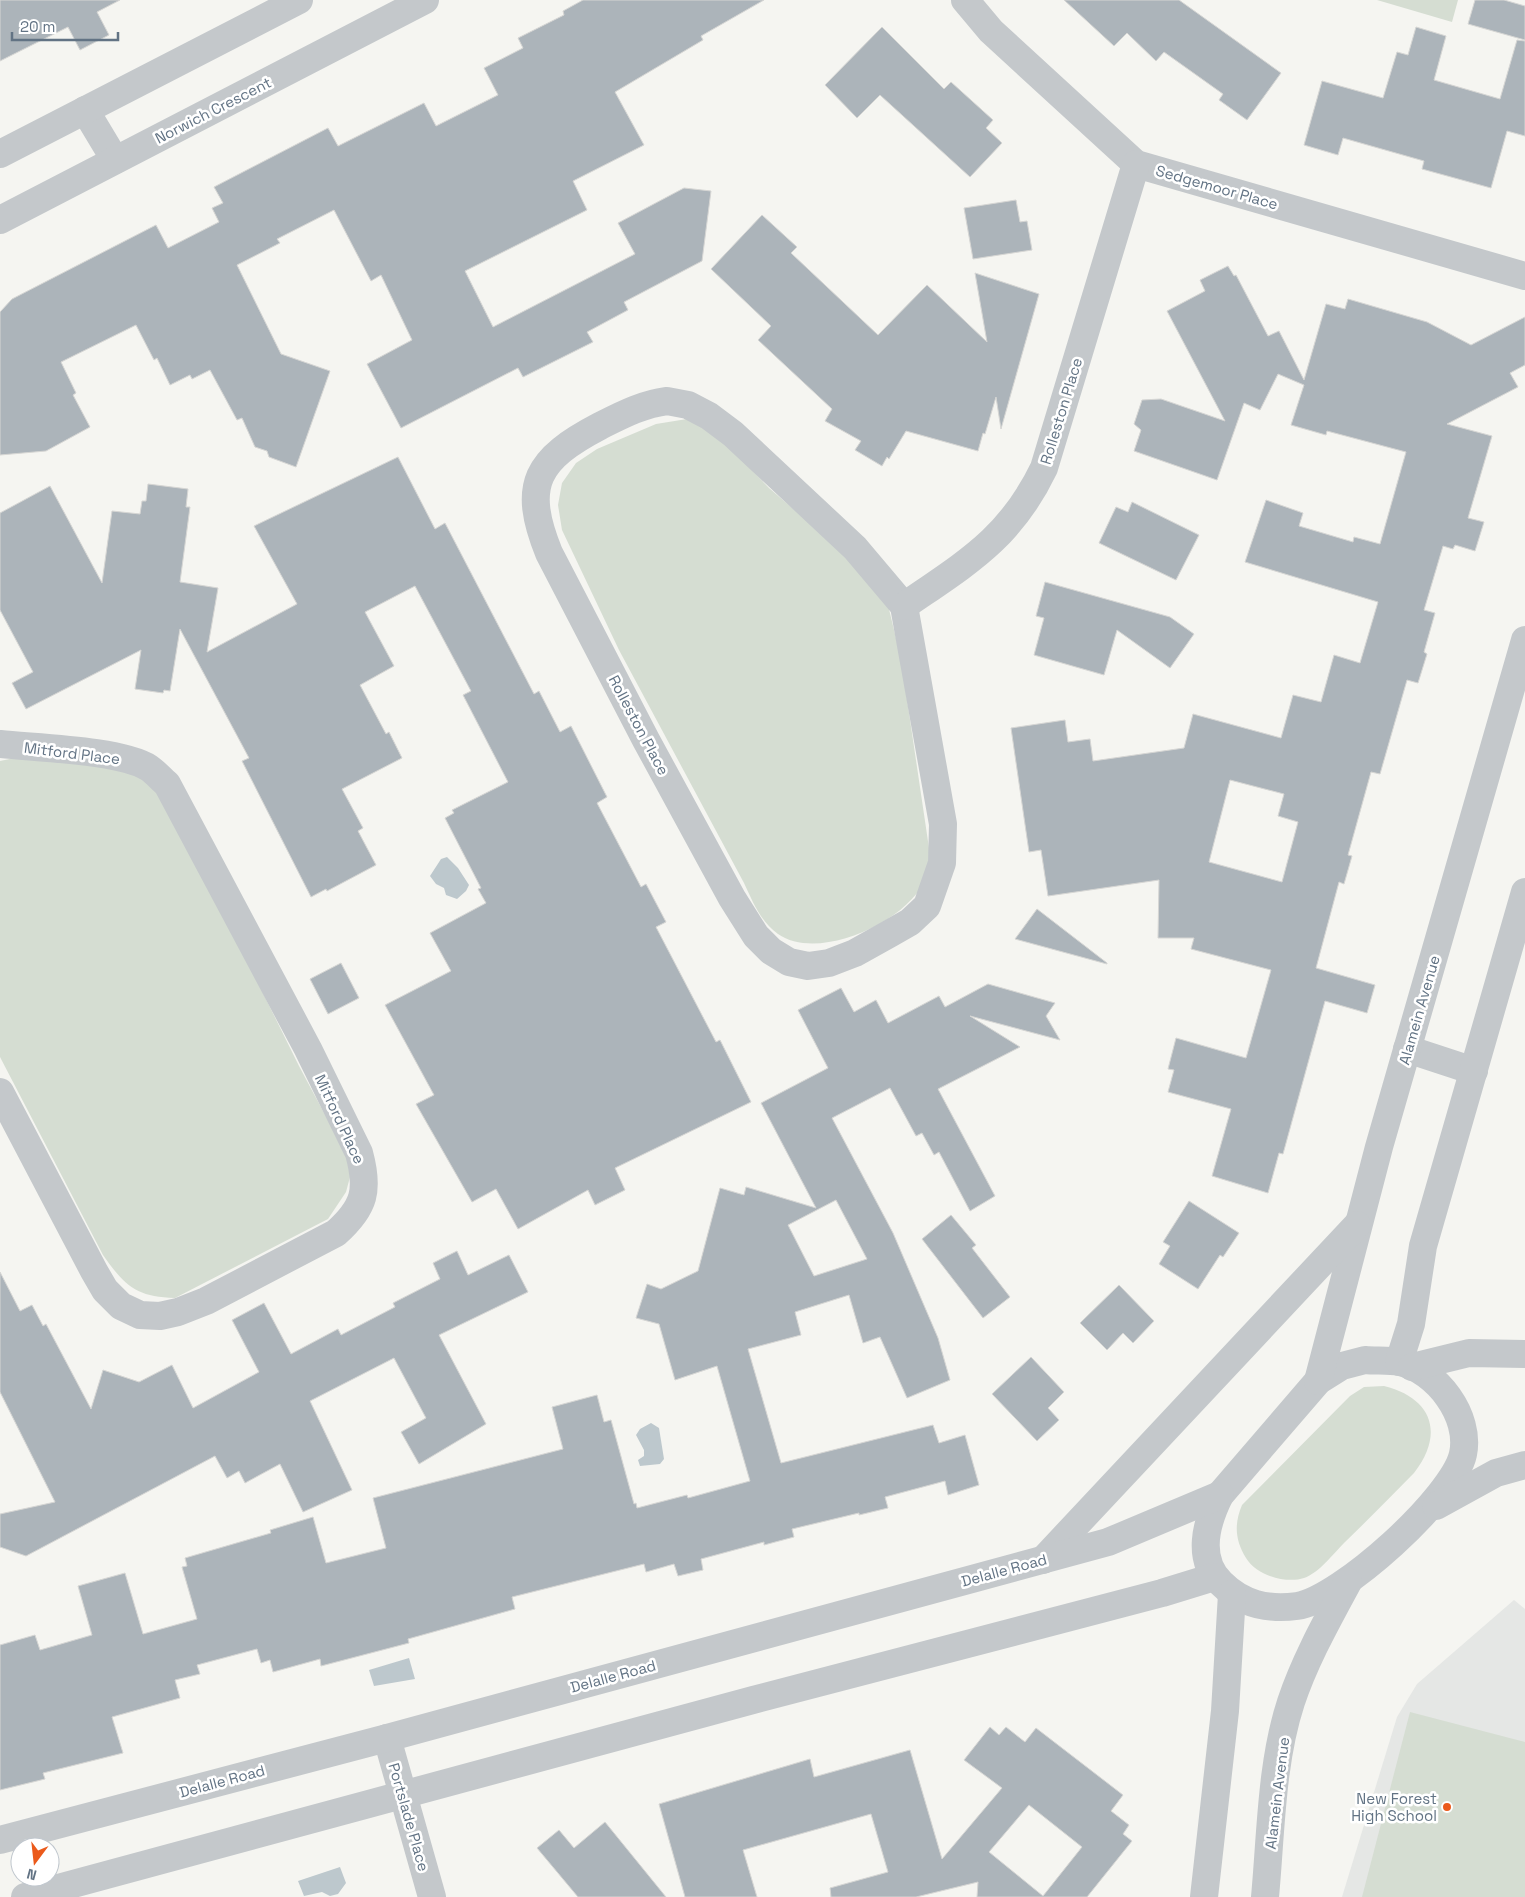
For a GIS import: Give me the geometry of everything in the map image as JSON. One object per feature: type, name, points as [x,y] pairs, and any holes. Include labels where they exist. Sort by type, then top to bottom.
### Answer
[{"type":"street","points":[[0,154],[299,0]]},
{"type":"street","name":"Norwich Crescent","points":[[0,220],[425,0]]},
{"type":"street","name":"Sedgemoor Place","points":[[965,0],[991,31],[1136,164],[1525,276]]},
{"type":"street","points":[[85,110],[115,160]]},
{"type":"street","name":"Rolleston Place","points":[[904,606],[970,560],[1000,534],[1032,493],[1044,468],[1136,164]]},
{"type":"street","name":"Rolleston Place","points":[[667,401],[688,405],[709,416],[733,434],[771,468],[855,548],[904,606],[943,824],[942,863],[937,882],[927,906],[910,922],[881,939],[829,963],[808,966],[789,962],[772,951],[756,936],[732,898],[646,740],[549,553],[539,527],[535,502],[540,474],[564,447],[648,403],[667,401]]},
{"type":"street","name":"Alamein Avenue","points":[[1318,1381],[1407,1048],[1525,640]]},
{"type":"street","name":"Mitford Place","points":[[0,744],[117,757],[149,768],[167,784],[308,1049],[359,1153],[365,1188],[361,1203],[352,1218],[336,1233],[206,1302],[160,1316],[140,1315],[121,1306],[105,1290],[97,1278],[0,1092]]},
{"type":"street","points":[[1405,1365],[1423,1246],[1525,892]]},
{"type":"street","points":[[1407,1048],[1474,1071]]},
{"type":"street","points":[[1044,1560],[1359,1222]]},
{"type":"street","points":[[1405,1365],[1429,1379],[1447,1396],[1458,1414],[1464,1433],[1463,1454],[1454,1477],[1426,1512],[1348,1582],[1299,1606],[1275,1608],[1254,1605],[1223,1586],[1206,1559],[1206,1536],[1209,1517],[1220,1495],[1318,1381],[1342,1366],[1366,1360],[1405,1365],[1469,1352],[1525,1354]]},
{"type":"street","points":[[1426,1512],[1496,1473],[1525,1465]]},
{"type":"street","name":"Delalle Road","points":[[0,1840],[387,1738],[1108,1542],[1220,1495]]},
{"type":"street","name":"Alamein Avenue","points":[[1265,1897],[1279,1754],[1291,1703],[1311,1652],[1348,1582]]},
{"type":"street","points":[[25,1897],[744,1702],[1162,1593],[1223,1586]]},
{"type":"street","points":[[1204,1897],[1225,1711],[1223,1586]]},
{"type":"street","name":"Portslade Place","points":[[387,1738],[432,1897]]},
{"type":"shaded area","points":[[1377,0],[1458,0],[1452,22]]},
{"type":"shaded area","points":[[687,419],[720,437],[769,488],[863,569],[888,605],[901,659],[929,848],[927,874],[914,897],[898,911],[880,924],[836,941],[815,943],[795,941],[778,934],[762,917],[619,650],[562,530],[558,505],[562,483],[576,463],[597,449],[656,424]]},
{"type":"shaded area","points":[[24,756],[114,768],[142,777],[159,792],[215,896],[299,1066],[347,1156],[350,1177],[346,1192],[328,1219],[175,1298],[150,1295],[133,1288],[118,1275],[103,1255],[0,1057],[0,761]]},
{"type":"shaded area","points":[[447,857],[458,868],[469,885],[466,891],[457,899],[446,895],[444,888],[436,884],[430,876],[441,859]]},
{"type":"shaded area","points":[[1384,1386],[1413,1399],[1423,1408],[1429,1419],[1431,1431],[1429,1444],[1424,1458],[1414,1473],[1326,1563],[1310,1576],[1297,1580],[1280,1579],[1257,1569],[1246,1558],[1238,1538],[1237,1525],[1242,1505],[1350,1396],[1364,1387]]},
{"type":"shaded area","points":[[651,1423],[659,1428],[664,1459],[660,1464],[640,1466],[638,1460],[644,1456],[644,1450],[636,1435],[640,1429]]},
{"type":"shaded area","name":"New Forest High School","points":[[1514,1600],[1525,1609],[1525,1897],[1342,1897],[1397,1717],[1417,1684]]},
{"type":"shaded area","points":[[409,1658],[415,1679],[374,1686],[369,1670]]},
{"type":"shaded area","name":"New Forest High School","points":[[1410,1712],[1525,1742],[1525,1897],[1362,1897]]},
{"type":"shaded area","points":[[340,1867],[346,1883],[338,1894],[330,1896],[322,1892],[304,1896],[298,1881]]},
{"type":"building","points":[[0,0],[120,0],[97,12],[109,35],[80,50],[68,27],[0,61]]},
{"type":"building","points":[[583,0],[764,0],[701,36],[703,40],[615,92],[644,145],[573,181],[587,210],[465,271],[493,327],[635,254],[618,223],[684,188],[711,191],[702,261],[624,302],[628,310],[587,332],[593,342],[523,377],[518,368],[401,428],[367,364],[412,340],[381,275],[371,281],[334,210],[277,239],[280,243],[237,265],[281,354],[330,371],[296,467],[269,457],[267,451],[255,447],[242,418],[237,420],[210,370],[192,379],[190,375],[170,385],[157,358],[154,360],[136,325],[61,362],[76,393],[73,395],[90,427],[46,451],[0,455],[0,312],[12,299],[156,225],[168,248],[219,222],[212,208],[223,203],[214,187],[328,128],[338,146],[424,103],[436,126],[498,95],[484,68],[523,48],[518,38],[564,15],[563,11]]},
{"type":"building","points":[[1064,0],[1179,0],[1281,73],[1247,120],[1219,100],[1223,94],[1164,52],[1156,61],[1127,33],[1114,46]]},
{"type":"building","points":[[1475,0],[1504,0],[1525,6],[1525,40],[1468,24]]},
{"type":"building","points":[[882,27],[944,89],[951,82],[993,120],[986,128],[1002,143],[970,177],[880,95],[857,118],[825,85]]},
{"type":"building","points":[[1416,27],[1446,36],[1434,80],[1500,99],[1517,40],[1525,41],[1525,136],[1507,131],[1491,188],[1422,169],[1424,161],[1343,138],[1338,155],[1304,145],[1322,81],[1383,98],[1397,52],[1408,55]]},
{"type":"building","points":[[1016,200],[1020,222],[1027,221],[1032,250],[973,259],[964,208]]},
{"type":"building","points":[[762,215],[797,247],[791,253],[878,335],[927,285],[987,342],[975,273],[1039,294],[1001,429],[996,397],[978,451],[906,431],[889,459],[887,457],[882,466],[855,450],[861,441],[825,421],[832,409],[758,340],[771,326],[711,269]]},
{"type":"building","points":[[1228,266],[1234,276],[1236,275],[1268,336],[1279,331],[1304,380],[1326,304],[1345,309],[1348,299],[1427,322],[1471,345],[1525,317],[1525,365],[1510,373],[1518,387],[1447,424],[1492,436],[1468,518],[1484,522],[1475,551],[1455,545],[1453,549],[1443,546],[1424,610],[1435,613],[1424,652],[1427,654],[1418,683],[1407,680],[1380,774],[1371,772],[1348,855],[1352,856],[1344,884],[1339,882],[1316,968],[1375,985],[1367,1013],[1325,1001],[1283,1154],[1279,1153],[1268,1193],[1212,1176],[1231,1109],[1168,1092],[1174,1070],[1168,1069],[1176,1038],[1246,1058],[1271,970],[1191,949],[1194,938],[1158,938],[1159,880],[1048,896],[1041,850],[1029,852],[1011,728],[1065,720],[1068,742],[1090,739],[1093,761],[1184,748],[1193,714],[1281,738],[1293,695],[1321,702],[1334,655],[1360,663],[1378,602],[1245,562],[1266,500],[1303,513],[1299,526],[1353,542],[1354,537],[1380,544],[1406,452],[1327,431],[1326,435],[1291,425],[1304,385],[1278,374],[1260,410],[1244,403],[1217,480],[1134,451],[1141,430],[1134,424],[1142,400],[1161,399],[1225,421],[1167,311],[1205,291],[1200,280]],"holes":[[[1230,780],[1284,794],[1278,816],[1298,822],[1282,882],[1209,862]]]},
{"type":"building","points":[[398,457],[435,529],[445,523],[534,694],[539,691],[560,732],[571,726],[607,797],[597,803],[641,887],[646,884],[666,922],[656,927],[716,1042],[720,1040],[751,1102],[615,1168],[625,1190],[595,1205],[588,1190],[518,1229],[496,1189],[472,1202],[416,1104],[434,1095],[385,1005],[451,971],[430,933],[486,903],[478,889],[481,888],[445,818],[454,813],[452,810],[508,782],[463,695],[471,691],[415,586],[365,612],[394,666],[360,685],[386,734],[389,732],[402,758],[342,789],[363,828],[358,831],[376,865],[327,891],[326,889],[311,897],[242,761],[249,758],[180,629],[170,691],[164,690],[163,693],[135,689],[141,650],[26,709],[12,683],[33,672],[0,610],[0,513],[50,486],[102,583],[112,511],[140,514],[142,501],[146,501],[148,484],[188,489],[186,507],[190,507],[180,582],[218,588],[207,652],[297,604],[254,526]]},
{"type":"building","points":[[1132,502],[1199,535],[1176,580],[1099,543],[1116,507],[1128,512]]},
{"type":"building","points":[[1045,582],[1170,617],[1194,634],[1170,668],[1117,630],[1104,675],[1034,655],[1044,618],[1036,616]]},
{"type":"building","points":[[1037,909],[1107,963],[1107,964],[1015,939]]},
{"type":"building","points":[[341,963],[359,998],[328,1014],[310,979]]},
{"type":"building","points":[[988,984],[1055,1003],[1046,1016],[1060,1040],[970,1016],[1020,1047],[938,1089],[995,1196],[970,1211],[939,1152],[934,1155],[922,1133],[916,1136],[890,1088],[832,1118],[893,1233],[938,1338],[950,1380],[907,1398],[880,1337],[863,1343],[849,1295],[795,1312],[801,1335],[748,1349],[781,1463],[933,1425],[939,1443],[965,1435],[979,1485],[948,1495],[945,1481],[885,1497],[888,1508],[792,1529],[794,1537],[764,1545],[764,1542],[701,1559],[703,1570],[678,1576],[674,1564],[646,1572],[644,1564],[512,1597],[515,1609],[408,1639],[409,1643],[321,1666],[320,1659],[273,1672],[270,1660],[261,1663],[257,1649],[197,1665],[200,1674],[175,1680],[180,1698],[112,1717],[123,1753],[43,1773],[45,1779],[0,1790],[0,1645],[35,1635],[40,1650],[92,1635],[78,1586],[125,1573],[143,1634],[197,1619],[182,1567],[187,1566],[185,1558],[271,1533],[270,1530],[313,1517],[326,1563],[386,1548],[373,1498],[563,1449],[552,1407],[597,1395],[604,1422],[611,1420],[634,1504],[636,1503],[637,1508],[687,1495],[688,1498],[750,1481],[717,1366],[675,1380],[659,1324],[636,1318],[647,1284],[661,1289],[698,1271],[720,1188],[744,1195],[746,1187],[816,1208],[761,1103],[828,1068],[798,1010],[841,988],[854,1012],[876,1000],[888,1023],[939,996],[945,1007]],"holes":[[[836,1200],[867,1259],[814,1276],[788,1225]]]},
{"type":"building","points":[[1189,1201],[1239,1233],[1223,1257],[1220,1255],[1198,1289],[1159,1264],[1170,1246],[1163,1242]]},
{"type":"building","points":[[951,1215],[976,1245],[972,1248],[1010,1297],[983,1318],[922,1239]]},
{"type":"building","points":[[457,1251],[468,1275],[509,1255],[528,1292],[439,1335],[486,1424],[419,1464],[401,1432],[426,1418],[394,1358],[310,1401],[352,1490],[303,1512],[280,1464],[245,1483],[239,1471],[227,1478],[215,1456],[26,1556],[0,1547],[0,1514],[55,1502],[0,1392],[0,1272],[20,1311],[32,1305],[43,1326],[46,1324],[91,1409],[103,1370],[139,1382],[172,1365],[193,1408],[259,1372],[232,1320],[264,1303],[291,1354],[338,1329],[341,1335],[395,1307],[393,1303],[440,1279],[433,1263]]},
{"type":"building","points":[[1119,1285],[1154,1321],[1133,1343],[1123,1333],[1107,1350],[1080,1323]]},
{"type":"building","points":[[1031,1357],[1064,1392],[1048,1408],[1059,1420],[1037,1441],[992,1394]]},
{"type":"building","points":[[990,1727],[999,1735],[1006,1727],[1025,1742],[1036,1728],[1123,1795],[1111,1811],[1129,1825],[1123,1834],[1132,1841],[1087,1897],[977,1897],[978,1882],[916,1897],[831,1897],[830,1888],[888,1872],[871,1814],[743,1850],[757,1897],[685,1897],[659,1804],[810,1759],[814,1777],[910,1750],[942,1859],[1002,1788],[964,1760]],"holes":[[[1029,1805],[1082,1847],[1043,1896],[989,1852]]]},
{"type":"building","points":[[605,1822],[666,1897],[578,1897],[537,1848],[559,1830],[574,1848]]},
{"type":"place","name":"New Forest High School","points":[[1447,1807]]}]
